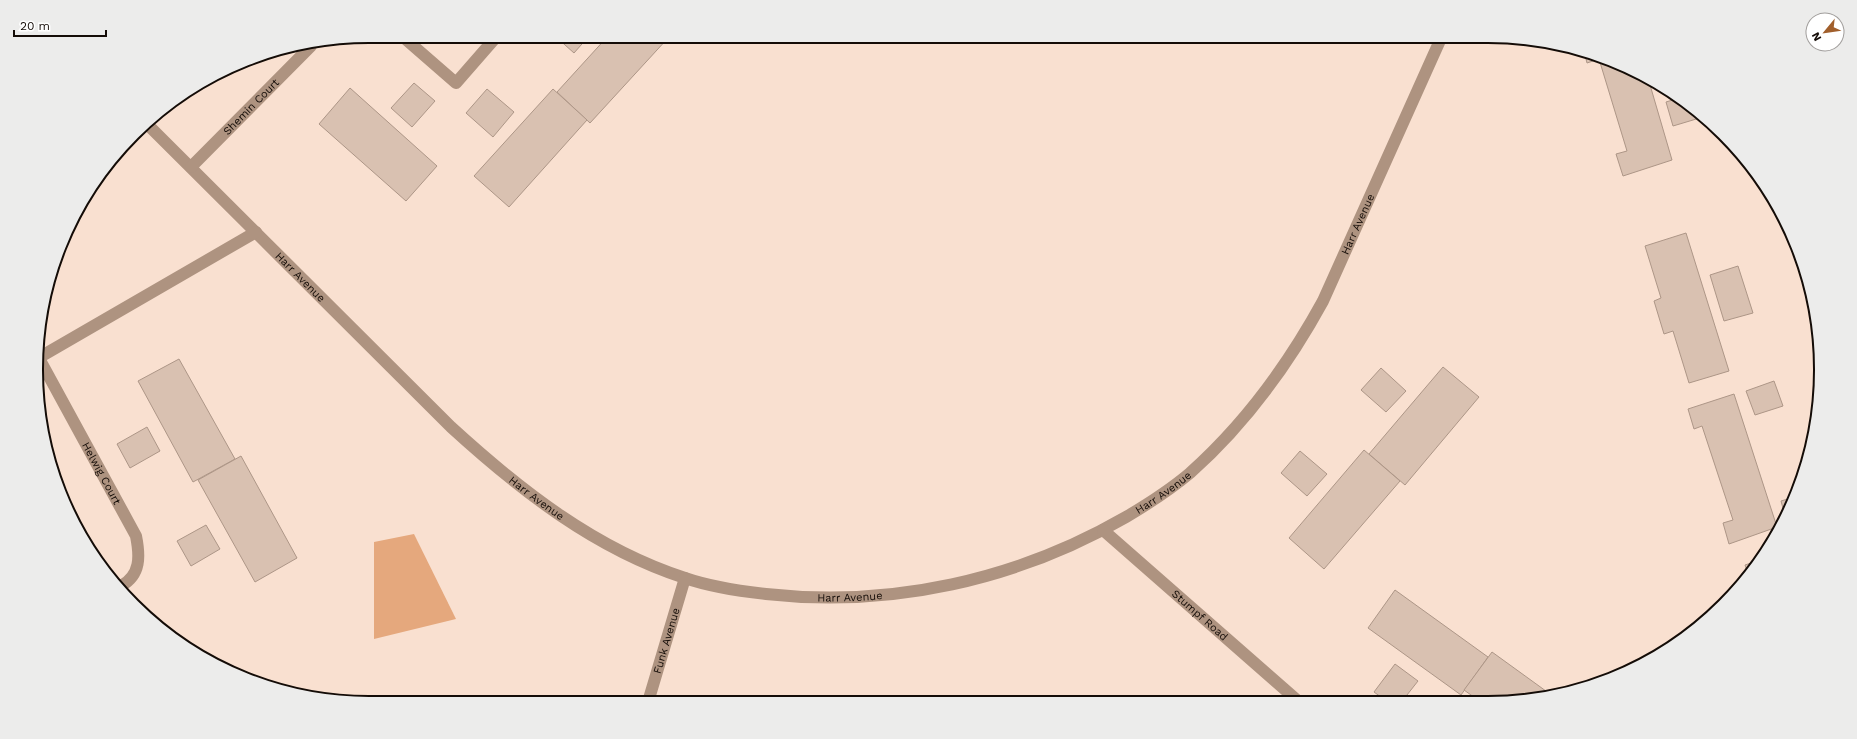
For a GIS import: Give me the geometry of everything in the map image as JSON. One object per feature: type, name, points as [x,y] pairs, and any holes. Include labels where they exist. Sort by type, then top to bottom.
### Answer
[{"type":"street","points":[[410,43],[456,83],[491,43]]},
{"type":"street","name":"Harr Avenue","points":[[150,128],[451,427],[493,466],[530,495],[566,520],[644,562],[685,578],[718,587],[782,596],[822,598],[886,595],[978,580],[1032,562],[1071,546],[1103,530],[1150,502],[1188,474],[1242,420],[1273,382],[1303,338],[1323,301],[1439,43]]},
{"type":"street","name":"Shemin Court","points":[[191,168],[308,49]]},
{"type":"street","name":"Helwig Court","points":[[44,357],[256,232]]},
{"type":"street","name":"Helwig Court","points":[[43,365],[136,536],[140,563],[134,575],[124,585]]},
{"type":"street","name":"Stumpf Road","points":[[1103,530],[1292,696]]},
{"type":"street","name":"Funk Avenue","points":[[650,696],[685,578]]},
{"type":"shaded area","points":[[414,534],[456,619],[374,639],[374,542]]},
{"type":"building","points":[[563,43],[583,43],[574,53]]},
{"type":"building","points":[[602,43],[663,43],[590,123],[557,92]]},
{"type":"building","points":[[1586,58],[1594,61],[1587,63]]},
{"type":"building","points":[[1600,63],[1651,87],[1672,160],[1623,176],[1616,154],[1627,151]]},
{"type":"building","points":[[414,83],[435,101],[412,127],[391,108]]},
{"type":"building","points":[[350,88],[437,166],[406,201],[319,124]]},
{"type":"building","points":[[487,89],[514,112],[493,137],[466,113]]},
{"type":"building","points":[[553,89],[587,120],[509,207],[474,176]]},
{"type":"building","points":[[1672,100],[1697,119],[1673,126],[1666,102]]},
{"type":"building","points":[[1686,233],[1729,371],[1689,383],[1673,331],[1664,334],[1654,301],[1661,298],[1645,246]]},
{"type":"building","points":[[1738,266],[1753,313],[1724,321],[1710,275]]},
{"type":"building","points":[[179,359],[235,459],[193,482],[138,381]]},
{"type":"building","points":[[1443,367],[1479,397],[1405,485],[1369,454]]},
{"type":"building","points":[[1381,368],[1406,391],[1386,412],[1361,390]]},
{"type":"building","points":[[1774,381],[1783,406],[1755,415],[1746,391]]},
{"type":"building","points":[[1734,394],[1776,522],[1772,529],[1729,544],[1723,523],[1733,520],[1702,426],[1694,429],[1688,409]]},
{"type":"building","points":[[147,427],[160,451],[130,468],[117,444]]},
{"type":"building","points":[[1364,450],[1400,481],[1324,569],[1289,538]]},
{"type":"building","points":[[1300,451],[1327,474],[1307,496],[1281,473]]},
{"type":"building","points":[[241,456],[297,558],[255,582],[198,480]]},
{"type":"building","points":[[1787,499],[1783,508],[1781,501]]},
{"type":"building","points":[[206,525],[220,549],[191,566],[177,541]]},
{"type":"building","points":[[1750,563],[1746,569],[1745,565]]},
{"type":"building","points":[[1395,590],[1488,657],[1461,695],[1368,628]]},
{"type":"building","points":[[1492,652],[1546,691],[1509,695],[1472,696],[1464,690]]},
{"type":"building","points":[[1395,664],[1418,681],[1406,696],[1380,696],[1374,692]]}]
